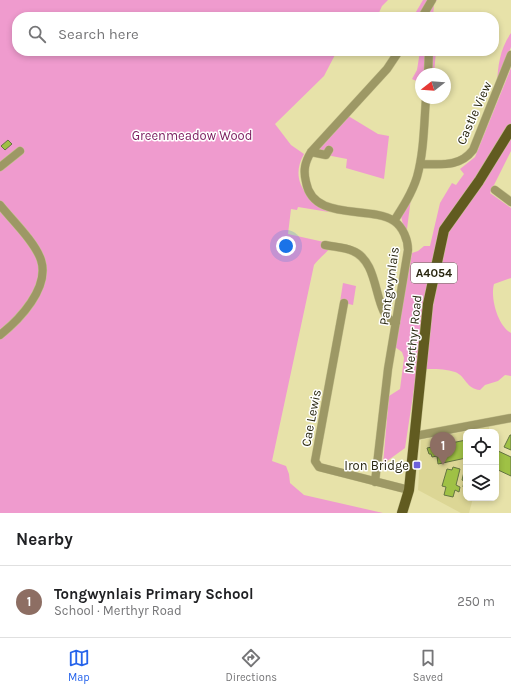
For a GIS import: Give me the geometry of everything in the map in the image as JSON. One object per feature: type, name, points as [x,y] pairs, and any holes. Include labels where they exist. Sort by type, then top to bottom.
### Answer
[{"type":"main road","name":"Merthyr Road","points":[[402,513],[410,490],[428,304],[444,230],[479,181],[511,129]]},
{"type":"street","points":[[425,12],[432,0]]},
{"type":"street","name":"Castle View","points":[[420,164],[451,164],[468,156],[473,150],[511,55]]},
{"type":"street","points":[[396,56],[387,69],[311,152],[307,159],[304,173],[306,186],[319,202],[332,208],[378,216],[394,221],[413,188],[420,164],[425,104]]},
{"type":"street","points":[[428,68],[429,56]]},
{"type":"street","points":[[311,152],[326,155],[329,150]]},
{"type":"street","points":[[0,167],[20,151]]},
{"type":"street","points":[[495,190],[511,202]]},
{"type":"street","points":[[0,205],[34,247],[42,266],[37,291],[30,305],[0,335]]},
{"type":"street","name":"Pantgwynlais","points":[[375,482],[388,368],[408,250],[405,235],[394,221]]},
{"type":"street","points":[[325,245],[353,251],[368,264],[373,273],[380,302],[386,316],[391,322],[396,323]]},
{"type":"street","name":"Cae Lewis","points":[[344,303],[315,461],[319,467],[410,490]]},
{"type":"street","points":[[415,436],[478,428],[511,418]]},
{"type":"shaded area","points":[[489,427],[489,429],[479,429]]},
{"type":"shaded area","points":[[463,432],[463,501],[472,501],[469,513],[461,513],[418,490],[421,440]]},
{"type":"green space","name":"Greenmeadow Wood","points":[[0,0],[388,0],[382,6],[379,12],[12,12],[12,56],[334,56],[324,76],[275,124],[291,145],[304,154],[298,172],[300,181],[307,195],[314,202],[329,212],[298,207],[297,210],[291,209],[288,234],[333,244],[314,265],[272,461],[286,466],[290,483],[304,495],[383,513],[0,513]]},
{"type":"green space","points":[[423,0],[437,0],[434,4],[433,12],[416,12]]},
{"type":"green space","points":[[511,33],[511,47],[497,84],[500,57],[504,45]]},
{"type":"green space","points":[[419,56],[436,56],[435,68],[417,68]]},
{"type":"green space","points":[[511,68],[511,151],[490,193],[511,208],[511,278],[494,284],[493,297],[496,311],[502,324],[511,333],[511,376],[505,375],[498,381],[485,385],[480,390],[469,385],[462,376],[455,372],[441,369],[417,369],[405,448],[383,464],[389,396],[400,389],[404,358],[402,352],[395,347],[412,253],[418,251],[424,246],[430,246],[440,203],[452,183],[456,185],[464,174],[460,169],[475,157]]},
{"type":"green space","points":[[415,74],[415,80],[412,79]]},
{"type":"green space","points":[[345,114],[378,134],[389,136],[384,179],[346,168],[347,159],[311,152]]},
{"type":"green space","points":[[411,198],[407,229],[404,229],[401,216]]},
{"type":"green space","points":[[343,283],[356,286],[353,305],[340,302]]},
{"type":"building","points":[[8,140],[12,144],[5,150],[1,146]]},
{"type":"building","points":[[511,435],[511,450],[504,447]]},
{"type":"building","points":[[463,441],[463,459],[438,464],[437,456],[432,457],[427,448]]},
{"type":"building","points":[[499,451],[511,457],[511,476],[499,470]]},
{"type":"building","points":[[453,467],[460,469],[456,485],[460,487],[459,492],[455,490],[453,497],[444,495],[446,487],[442,486],[447,469],[452,470]]},
{"type":"place","name":"Iron Bridge","points":[[417,465]]},
{"type":"place","name":"Tongwynlais Primary School","points":[[443,465]]}]
